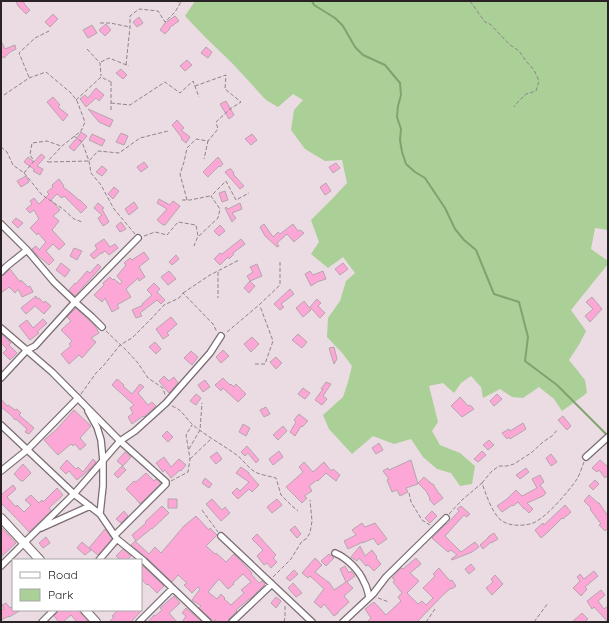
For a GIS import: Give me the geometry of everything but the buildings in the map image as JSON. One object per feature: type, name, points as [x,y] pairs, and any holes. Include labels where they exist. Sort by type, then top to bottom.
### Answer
[{"type":"street","points":[[1,224],[27,250],[54,282],[102,327]]},
{"type":"street","points":[[1,378],[27,350],[38,343],[75,302],[138,238]]},
{"type":"street","points":[[1,272],[27,250]]},
{"type":"street","points":[[1,328],[86,405],[120,441],[163,479],[166,484],[116,537],[100,559]]},
{"type":"street","points":[[1,566],[74,494],[120,441],[134,431],[166,403],[210,353],[221,336]]},
{"type":"street","points":[[1,471],[27,450],[78,398]]},
{"type":"street","points":[[86,405],[101,440],[103,486],[100,514]]},
{"type":"street","points":[[1,425],[74,494],[100,514],[116,537],[142,559]]},
{"type":"street","points":[[586,457],[608,437]]},
{"type":"street","points":[[37,530],[90,506]]},
{"type":"street","points":[[1,518],[39,559]]},
{"type":"street","points":[[343,622],[371,596],[386,577],[446,518]]},
{"type":"street","points":[[221,536],[312,622]]},
{"type":"street","points":[[335,553],[342,556],[357,571],[371,596]]},
{"type":"street","points":[[142,559],[208,622]]},
{"type":"street","points":[[232,622],[270,583]]},
{"type":"street","points":[[139,622],[172,589]]},
{"type":"street","points":[[42,622],[53,611]]},
{"type":"street","points":[[86,611],[96,622]]},
{"type":"path","points":[[126,65],[130,16],[138,9],[158,11],[165,22],[175,12],[181,2],[171,1]]},
{"type":"path","points":[[470,1],[485,22],[490,24],[509,44],[520,51],[534,70],[539,81],[536,91],[526,94],[514,107]]},
{"type":"path","points":[[100,23],[110,23],[130,27]]},
{"type":"path","points":[[29,78],[19,52],[35,38],[49,31]]},
{"type":"path","points":[[87,49],[100,63],[101,76]]},
{"type":"path","points":[[100,63],[109,58],[129,66]]},
{"type":"path","points":[[4,95],[29,78],[46,72],[71,93],[76,100],[85,122],[81,131],[62,146],[47,162],[89,161],[98,151],[119,153],[140,138],[168,131]]},
{"type":"path","points":[[195,86],[226,75],[225,89],[240,102],[216,122],[218,129],[208,141],[204,159]]},
{"type":"path","points":[[76,100],[101,76]]},
{"type":"path","points":[[101,76],[112,83],[111,110]]},
{"type":"path","points":[[111,103],[130,105],[165,82],[180,93],[193,81],[199,97]]},
{"type":"path","points":[[74,136],[82,142],[89,161],[91,173],[101,185],[114,208],[138,238],[155,232],[167,235],[178,222],[196,226],[198,236]]},
{"type":"path","points":[[187,200],[180,174],[187,148],[196,139],[208,141]]},
{"type":"path","points":[[24,173],[34,161],[30,155],[32,143],[47,141],[62,146]]},
{"type":"path","points":[[1,147],[7,152],[13,165],[24,173],[42,195],[63,209],[74,219],[82,222]]},
{"type":"path","points":[[182,200],[211,196],[226,181],[236,200],[249,193]]},
{"type":"path","points":[[194,246],[198,236],[218,218],[220,209],[211,196]]},
{"type":"path","points":[[78,398],[96,373],[120,345],[132,338],[164,305],[179,298],[183,293],[210,275],[239,260]]},
{"type":"path","points":[[183,293],[213,324],[216,331],[221,336],[259,305],[280,285],[280,262]]},
{"type":"path","points":[[218,271],[218,298]]},
{"type":"path","points":[[255,364],[265,364],[273,341],[259,305]]},
{"type":"path","points":[[102,327],[138,363],[148,378],[163,388],[166,403],[180,409],[192,424],[235,453],[250,468],[256,472],[276,478],[281,495],[298,511]]},
{"type":"path","points":[[188,450],[200,430],[202,403]]},
{"type":"path","points":[[166,484],[188,472],[190,459],[186,435],[192,424]]},
{"type":"path","points":[[446,518],[462,500],[482,483],[491,472],[499,466],[514,464],[531,453],[552,436],[558,429]]},
{"type":"path","points":[[190,459],[212,438]]},
{"type":"path","points":[[482,483],[494,513],[504,522],[519,526],[537,522],[552,509],[578,478],[586,457]]},
{"type":"path","points":[[409,493],[411,502],[422,520],[435,528]]},
{"type":"path","points":[[270,583],[291,560],[302,541],[306,539],[310,533],[312,521],[310,500]]},
{"type":"path","points":[[202,510],[221,536]]},
{"type":"path","points":[[371,596],[389,602]]},
{"type":"path","points":[[284,622],[285,597]]},
{"type":"path","points":[[534,622],[548,603]]},
{"type":"path","points":[[426,622],[435,608]]},
{"type":"green space","points":[[195,1],[608,1],[608,230],[595,228],[591,249],[608,261],[608,264],[571,310],[586,331],[569,360],[585,380],[587,393],[562,411],[554,399],[539,387],[523,398],[512,397],[500,389],[483,398],[481,387],[471,376],[461,383],[454,393],[443,383],[429,386],[438,422],[432,431],[440,445],[460,453],[475,466],[472,484],[460,486],[451,473],[437,469],[423,457],[411,439],[394,444],[373,436],[352,454],[329,429],[323,415],[343,397],[352,366],[327,337],[328,318],[340,301],[346,281],[355,273],[343,257],[328,268],[311,254],[319,242],[311,220],[347,183],[342,160],[325,161],[305,149],[291,130],[294,110],[303,100],[293,94],[278,107],[266,100],[233,64],[185,16]]},
{"type":"waterway","points":[[312,1],[314,5],[335,18],[343,26],[355,47],[363,55],[385,65],[400,83],[401,95],[397,117],[401,129],[400,140],[406,164],[425,178],[445,208],[455,229],[464,240],[476,250],[494,294],[519,302],[528,337],[525,361],[557,385],[608,436]]}]
